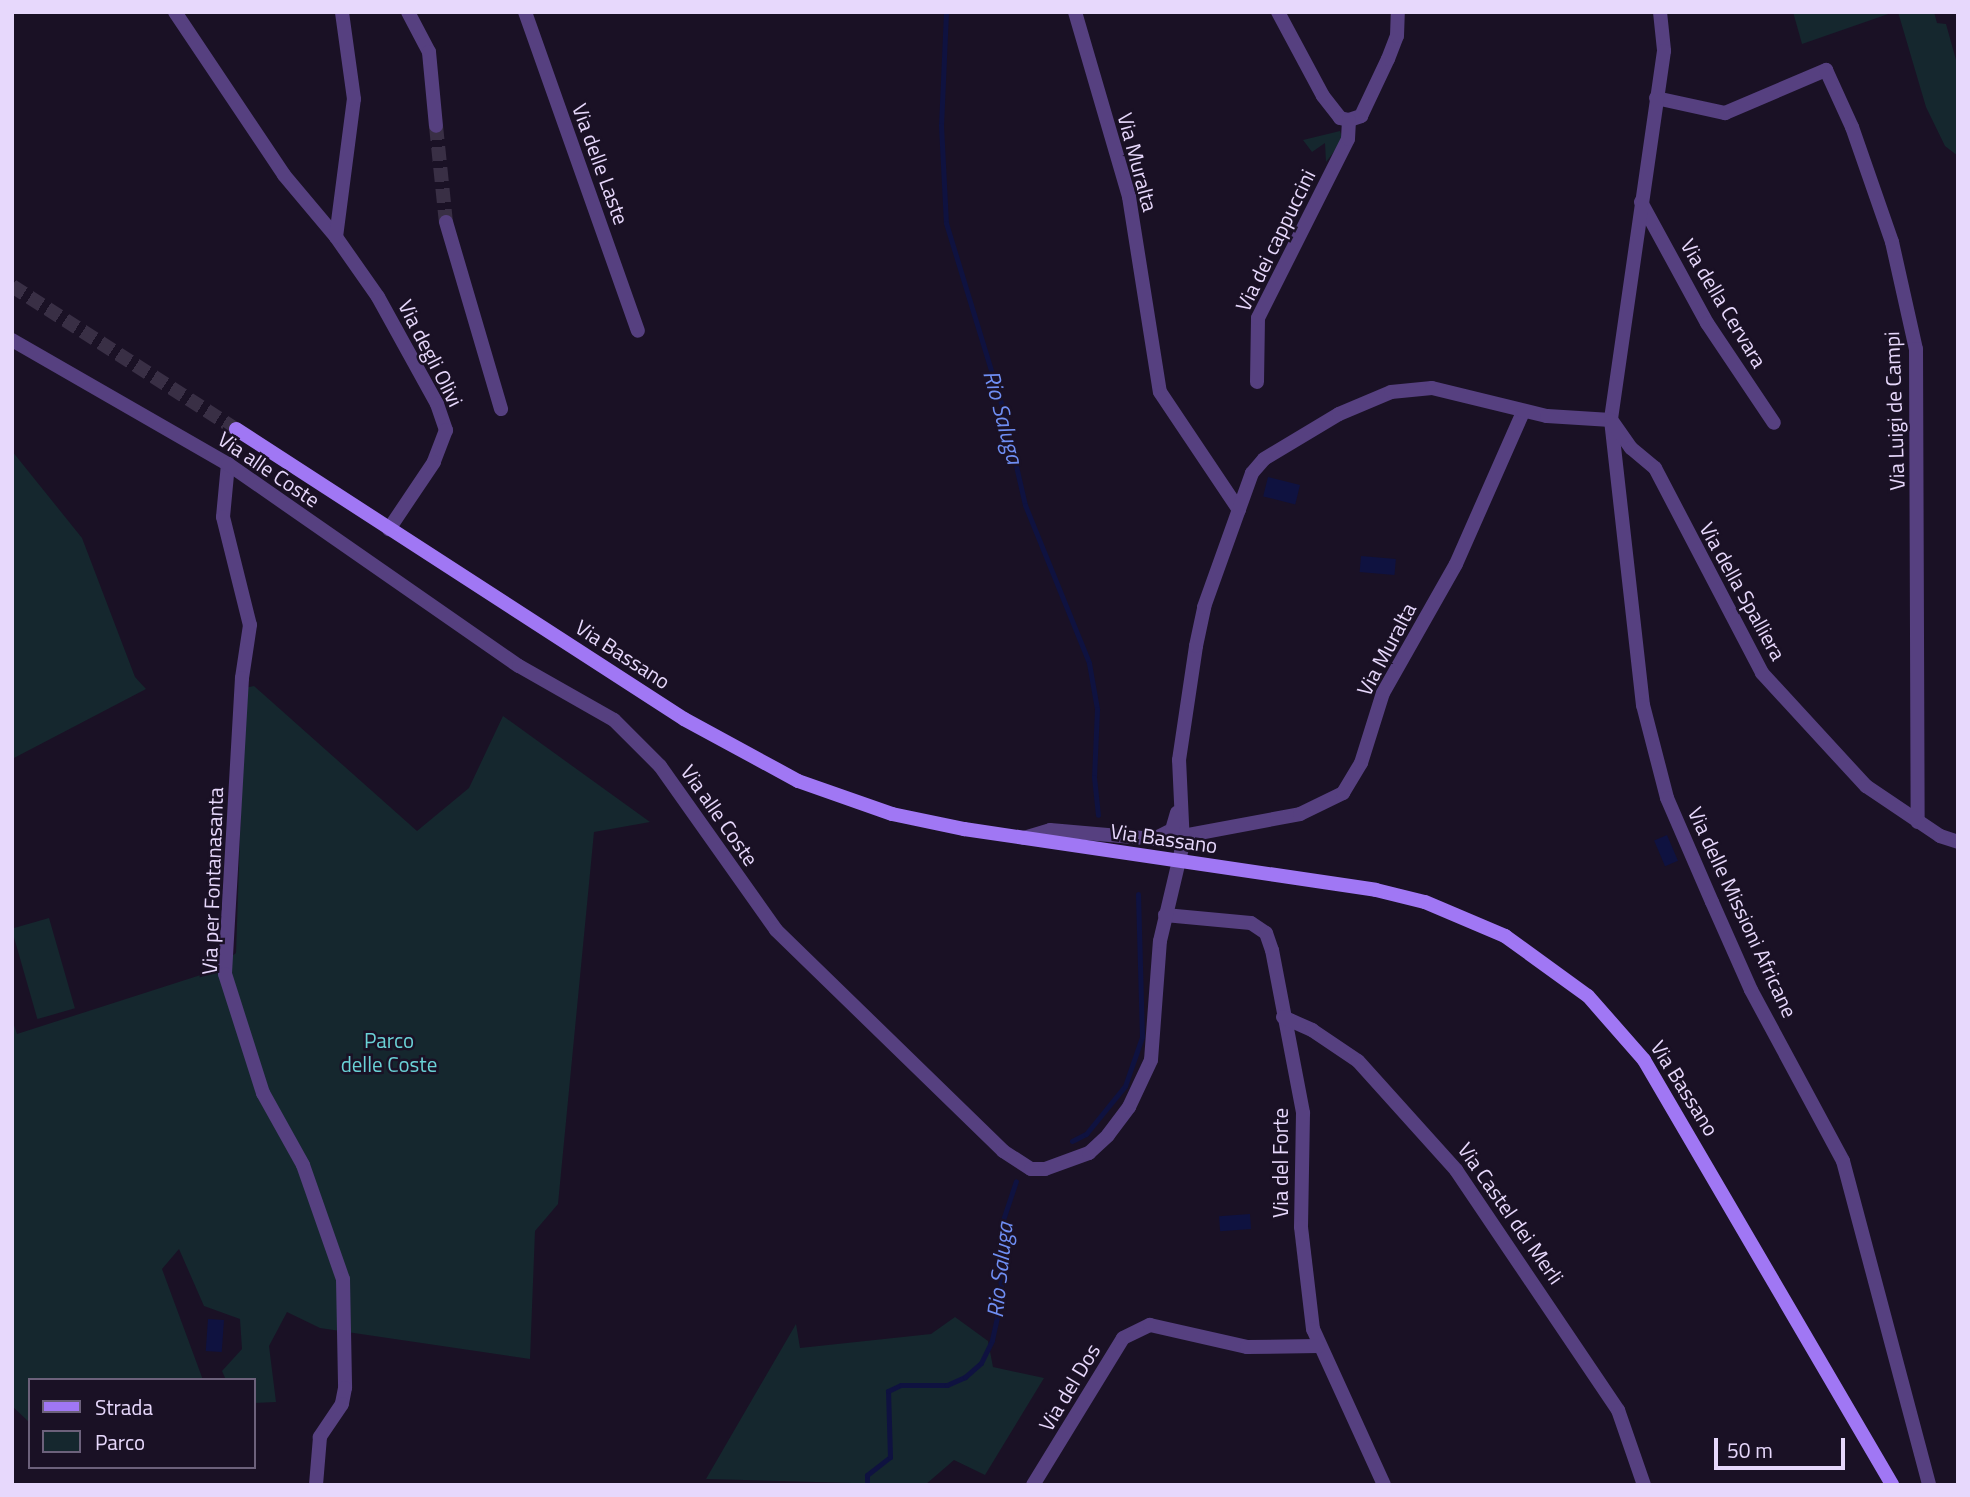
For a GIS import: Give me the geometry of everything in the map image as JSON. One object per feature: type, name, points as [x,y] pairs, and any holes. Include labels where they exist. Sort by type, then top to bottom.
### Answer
[{"type":"main road","name":"Via Bassano","points":[[236,429],[744,754],[866,806],[1024,838],[1376,890],[1425,902],[1505,936],[1588,996],[1623,1032],[1663,1087],[1892,1485]]},
{"type":"street","name":"Via degli Olivi","points":[[175,12],[284,175],[336,237],[378,297],[437,404],[446,430],[434,462],[389,529]]},
{"type":"street","points":[[336,237],[354,99],[342,12]]},
{"type":"street","points":[[408,12],[429,52],[436,125]]},
{"type":"street","name":"Via delle Laste","points":[[524,12],[638,331]]},
{"type":"street","name":"Via Muralta","points":[[1075,12],[1129,197],[1160,393],[1239,510]]},
{"type":"street","points":[[1278,12],[1324,96],[1340,118],[1349,120]]},
{"type":"street","name":"Via dei cappuccini","points":[[1257,382],[1258,318],[1348,139],[1349,120],[1361,116],[1388,59],[1397,36],[1398,12]]},
{"type":"street","points":[[1024,838],[1051,830],[1154,839],[1177,824],[1196,646],[1204,607],[1252,473],[1264,459],[1372,398],[1432,388],[1523,412],[1611,419],[1664,51],[1660,12]]},
{"type":"street","name":"Via Luigi de Campi","points":[[1656,98],[1725,113],[1826,70],[1852,127],[1892,242],[1916,349],[1918,822]]},
{"type":"street","name":"Via della Cervara","points":[[1641,202],[1707,323],[1774,423]]},
{"type":"street","points":[[446,222],[501,409]]},
{"type":"street","name":"Via alle Coste","points":[[12,340],[228,464],[519,666],[614,720],[660,766],[776,930],[954,1107],[1024,1165],[1054,1169],[1089,1153],[1129,1107],[1143,1083],[1155,1041],[1158,954],[1165,915],[1180,862]]},
{"type":"street","name":"Via Muralta","points":[[1183,836],[1300,814],[1343,793],[1361,763],[1383,693],[1456,564],[1523,412]]},
{"type":"street","name":"Via della Spalliera","points":[[1611,419],[1631,448],[1655,468],[1762,673],[1866,786],[1918,822],[1958,842]]},
{"type":"street","name":"Via delle Missioni Africane","points":[[1611,419],[1643,705],[1658,772],[1751,990],[1843,1161],[1929,1485]]},
{"type":"street","name":"Via per Fontanasanta","points":[[228,464],[223,517],[250,625],[242,678],[225,974],[264,1093],[303,1165],[344,1279],[345,1388],[342,1404],[320,1437],[316,1485]]},
{"type":"street","points":[[1179,794],[1183,836],[1180,862]]},
{"type":"street","name":"Via del Forte","points":[[1165,915],[1233,918],[1251,923],[1266,933],[1303,1112],[1301,1227],[1318,1346],[1384,1485]]},
{"type":"street","name":"Via Castel dei Merli","points":[[1283,1017],[1312,1030],[1358,1061],[1456,1170],[1618,1410],[1644,1485]]},
{"type":"street","name":"Via del Dos","points":[[1033,1485],[1123,1338],[1150,1325],[1247,1347],[1318,1346]]},
{"type":"green space","points":[[1793,12],[1894,12],[1802,44]]},
{"type":"green space","points":[[1898,12],[1934,12],[1937,23],[1946,24],[1958,67],[1958,156],[1945,146],[1926,107]]},
{"type":"green space","points":[[1340,131],[1343,140],[1326,162],[1325,143],[1312,152],[1303,140]]},
{"type":"green space","points":[[12,451],[82,538],[135,677],[146,689],[12,759]]},
{"type":"green space","name":"Parco delle Coste","points":[[254,686],[417,831],[469,788],[503,716],[650,822],[594,832],[558,1204],[535,1231],[530,1359],[320,1328],[287,1312],[269,1346],[276,1402],[256,1403],[256,1378],[225,1378],[222,1371],[242,1349],[240,1319],[204,1306],[179,1249],[162,1269],[202,1378],[28,1378],[28,1421],[12,1406],[12,1019],[17,1034],[210,972],[236,953],[245,688]]},
{"type":"green space","points":[[49,918],[75,1008],[37,1019],[12,929]]},
{"type":"green space","points":[[955,1317],[988,1341],[993,1367],[1044,1378],[985,1475],[954,1460],[925,1485],[706,1479],[796,1324],[800,1348],[931,1334]]},
{"type":"shaded area","points":[[1268,477],[1300,485],[1295,504],[1263,496]]},
{"type":"shaded area","points":[[1361,556],[1396,559],[1394,575],[1360,572]]},
{"type":"shaded area","points":[[1667,835],[1678,861],[1665,866],[1654,840]]},
{"type":"shaded area","points":[[1250,1214],[1251,1229],[1220,1231],[1219,1216]]},
{"type":"shaded area","points":[[208,1319],[224,1320],[222,1352],[206,1351]]},
{"type":"waterway","name":"Rio Saluga","points":[[946,12],[941,125],[946,223],[1003,409],[1025,505],[1089,663],[1097,709],[1094,777],[1098,815]]},
{"type":"waterway","name":"Rio Saluga","points":[[1072,1141],[1086,1134],[1125,1086],[1142,1037],[1138,894]]},
{"type":"waterway","name":"Rio Saluga","points":[[867,1485],[867,1475],[890,1457],[888,1391],[901,1385],[947,1385],[965,1377],[981,1363],[992,1340],[1002,1294],[998,1263],[1002,1223],[1016,1181]]},
{"type":"tunnel","points":[[436,126],[446,222]]},
{"type":"tunnel","points":[[12,286],[236,429]]}]
